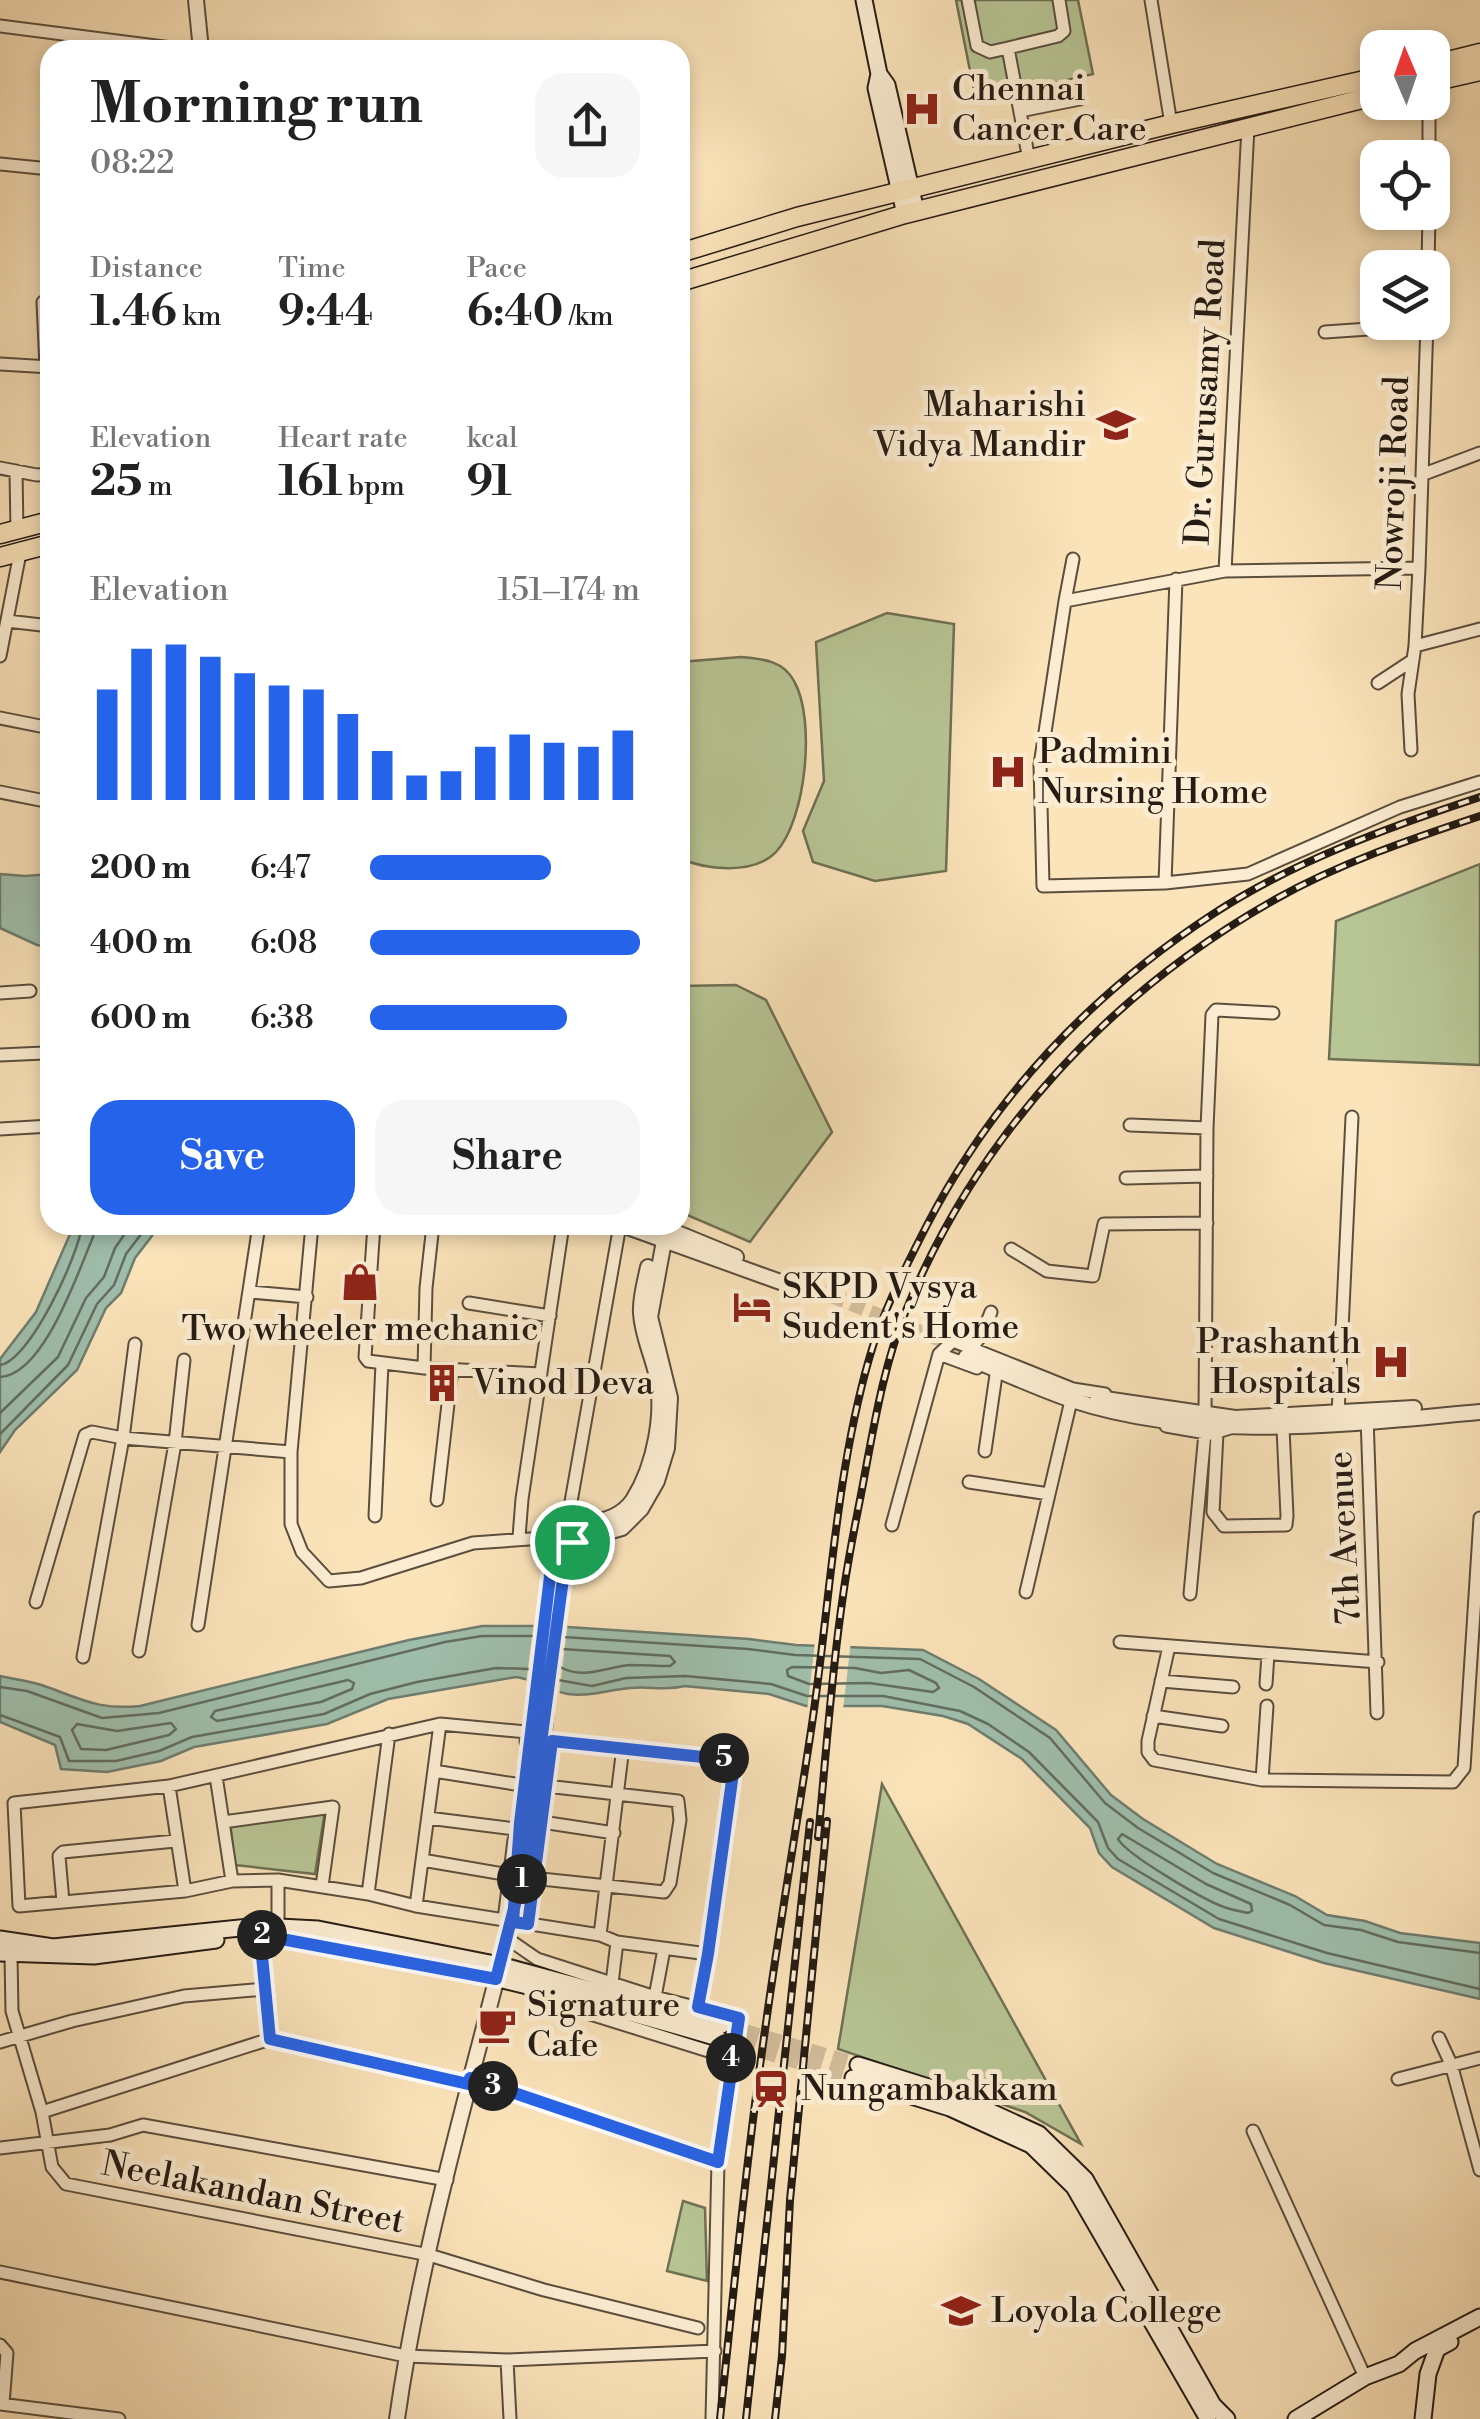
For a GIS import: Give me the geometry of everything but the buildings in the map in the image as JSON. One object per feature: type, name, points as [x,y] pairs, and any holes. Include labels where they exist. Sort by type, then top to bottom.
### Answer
[{"type":"main road","points":[[864,0],[879,74],[876,88],[911,213]]},
{"type":"main road","points":[[1450,60],[1480,53]]},
{"type":"main road","points":[[1450,78],[1480,71]]},
{"type":"main road","points":[[690,250],[905,190],[1360,81]]},
{"type":"main road","points":[[690,279],[911,213],[1360,100]]},
{"type":"main road","points":[[8,533],[40,525]]},
{"type":"main road","points":[[0,556],[40,547]]},
{"type":"main road","points":[[0,1939],[53,1948],[278,1927],[318,1930],[498,1972],[522,1984],[720,2032],[599,1989],[498,1972],[260,1935],[94,1956],[6,1955]]},
{"type":"main road","points":[[856,2072],[1032,2145],[1070,2174],[1085,2179],[1213,2405],[1228,2419]]},
{"type":"main road","points":[[1070,2174],[1208,2419]]},
{"type":"main road","points":[[1296,2419],[1480,2317]]},
{"type":"main road","points":[[1424,2411],[1428,2374],[1437,2349],[1480,2326]]},
{"type":"main road","points":[[1399,2364],[1420,2376],[1424,2411]]},
{"type":"street","points":[[196,0],[200,40]]},
{"type":"street","points":[[968,0],[977,46],[990,52],[1058,36],[1064,31],[1059,0]]},
{"type":"street","points":[[1151,0],[1171,124]]},
{"type":"street","points":[[0,26],[109,40]]},
{"type":"street","points":[[1008,48],[1029,160]]},
{"type":"street","points":[[1020,111],[1080,99]]},
{"type":"street","name":"Dr. Gurusamy Road","points":[[1065,601],[1225,572],[1248,126]]},
{"type":"street","points":[[0,164],[40,168]]},
{"type":"street","points":[[1324,332],[1360,329]]},
{"type":"street","name":"Nowroji Road","points":[[1410,750],[1408,694],[1420,568],[1427,340]]},
{"type":"street","points":[[0,364],[40,366]]},
{"type":"street","points":[[1424,474],[1480,454]]},
{"type":"street","points":[[0,468],[40,473]]},
{"type":"street","points":[[8,533],[16,471]]},
{"type":"street","points":[[0,656],[20,553]]},
{"type":"street","points":[[1073,559],[1040,765],[1043,886],[1165,882],[1248,874],[1400,807],[1480,782]]},
{"type":"street","points":[[1225,572],[1420,568]]},
{"type":"street","points":[[1165,882],[1176,579]]},
{"type":"street","points":[[6,621],[40,625]]},
{"type":"street","points":[[1415,646],[1480,629]]},
{"type":"street","points":[[1378,683],[1413,660]]},
{"type":"street","points":[[0,718],[40,726]]},
{"type":"street","points":[[0,792],[40,800]]},
{"type":"street","points":[[0,993],[30,991]]},
{"type":"street","points":[[1272,1013],[1214,1010],[1206,1223],[1215,1423],[1213,1512],[1224,1526],[1286,1525],[1283,1428]]},
{"type":"street","points":[[0,1055],[40,1053]]},
{"type":"street","points":[[1338,1414],[1352,1117]]},
{"type":"street","points":[[1130,1125],[1207,1128]]},
{"type":"street","points":[[0,1129],[40,1127]]},
{"type":"street","points":[[1126,1178],[1207,1176]]},
{"type":"street","points":[[1012,1250],[1047,1271],[1093,1276],[1104,1224],[1206,1223]]},
{"type":"street","points":[[198,1625],[258,1235]]},
{"type":"street","points":[[311,1235],[290,1452],[291,1524],[302,1552],[329,1581],[361,1578],[473,1543],[622,1528],[641,1509],[662,1464],[670,1398],[650,1316],[660,1235],[812,1290]]},
{"type":"street","points":[[373,1235],[365,1356],[368,1361],[541,1374]]},
{"type":"street","points":[[424,1368],[432,1235]]},
{"type":"street","points":[[519,1538],[562,1235]]},
{"type":"street","points":[[515,1922],[558,1563],[619,1235]]},
{"type":"street","points":[[250,1292],[307,1297]]},
{"type":"street","points":[[470,1304],[550,1316]]},
{"type":"street","points":[[968,1347],[991,1312]]},
{"type":"street","points":[[892,1525],[939,1354],[953,1341],[1073,1394],[1215,1423],[1338,1414],[1367,1417],[1480,1412]]},
{"type":"street","points":[[83,1656],[135,1344]]},
{"type":"street","points":[[939,1354],[1070,1405],[1215,1423],[1283,1428],[1480,1404]]},
{"type":"street","points":[[139,1652],[184,1360]]},
{"type":"street","points":[[374,1516],[382,1364]]},
{"type":"street","points":[[437,1500],[452,1369]]},
{"type":"street","points":[[984,1451],[996,1376]]},
{"type":"street","points":[[1026,1592],[1070,1405]]},
{"type":"street","name":"7th Avenue","points":[[1367,1417],[1377,1713]]},
{"type":"street","points":[[1190,1594],[1215,1423]]},
{"type":"street","points":[[36,1602],[85,1434],[290,1452]]},
{"type":"street","points":[[969,1482],[1049,1494]]},
{"type":"street","points":[[1169,1646],[1148,1746],[1154,1760],[1262,1780],[1453,1782],[1464,1768],[1480,1518]]},
{"type":"street","points":[[1120,1642],[1378,1662]]},
{"type":"street","points":[[1266,1684],[1268,1654]]},
{"type":"street","points":[[1160,1681],[1233,1687]]},
{"type":"street","points":[[1262,1780],[1267,1706]]},
{"type":"street","points":[[1153,1716],[1222,1726]]},
{"type":"street","points":[[515,1922],[510,1875],[527,1732],[440,1724],[169,1786],[14,1803],[19,1906],[185,1891],[232,1881],[278,1880],[416,1906],[515,1922],[600,1935],[617,1942],[708,1954]]},
{"type":"street","points":[[416,1906],[440,1724]]},
{"type":"street","points":[[368,1894],[389,1734]]},
{"type":"street","points":[[397,2419],[406,2356],[469,2081],[498,1972],[532,1878],[552,1741],[731,1760],[734,1766],[698,2007]]},
{"type":"street","points":[[600,1935],[623,1747]]},
{"type":"street","points":[[434,1771],[522,1785]]},
{"type":"street","points":[[216,1776],[232,1881]]},
{"type":"street","points":[[169,1786],[185,1891]]},
{"type":"street","points":[[532,1878],[664,1892],[668,1889],[680,1820],[678,1801],[546,1786]]},
{"type":"street","points":[[223,1822],[334,1807],[322,1886]]},
{"type":"street","points":[[428,1818],[515,1829]]},
{"type":"street","points":[[542,1822],[614,1833]]},
{"type":"street","points":[[63,1902],[59,1856],[63,1852],[175,1840]]},
{"type":"street","points":[[422,1860],[510,1875]]},
{"type":"street","points":[[278,1880],[278,1927]]},
{"type":"street","points":[[260,1935],[270,2039]]},
{"type":"street","points":[[508,1940],[537,1958],[654,1997],[739,2018],[718,2162],[712,2419]]},
{"type":"street","points":[[612,1983],[617,1942]]},
{"type":"street","points":[[654,1997],[664,1949]]},
{"type":"street","points":[[6,1955],[6,2010],[22,2038],[47,2144]]},
{"type":"street","points":[[522,1984],[539,1998],[731,2058]]},
{"type":"street","points":[[0,2042],[184,1996],[264,1990]]},
{"type":"street","points":[[1439,2038],[1480,2170]]},
{"type":"street","points":[[42,2112],[270,2039],[469,2081],[718,2162]]},
{"type":"street","points":[[1398,2079],[1480,2058]]},
{"type":"street","points":[[0,2148],[110,2135],[144,2125],[447,2180]]},
{"type":"street","points":[[1253,2131],[1366,2377]]},
{"type":"street","name":"Neelakandan Street","points":[[47,2144],[52,2167],[66,2184],[429,2255],[544,2290],[698,2328]]},
{"type":"street","points":[[0,2272],[406,2356],[507,2360],[715,2351]]},
{"type":"street","points":[[0,2345],[7,2353],[1,2404],[119,2419]]},
{"type":"street","points":[[507,2360],[510,2419]]},
{"type":"green space","points":[[956,0],[1078,0],[1093,74],[976,101]]},
{"type":"green space","points":[[887,613],[954,624],[946,871],[875,881],[813,862],[803,831],[824,781],[816,642]]},
{"type":"green space","points":[[741,657],[764,660],[789,674],[801,698],[806,743],[795,817],[776,852],[755,864],[729,868],[690,861],[690,661]]},
{"type":"green space","points":[[1480,864],[1480,1065],[1329,1059],[1336,921]]},
{"type":"green space","points":[[736,985],[766,1000],[832,1132],[750,1242],[690,1216],[690,986]]},
{"type":"green space","points":[[882,1784],[1081,2144],[1025,2112],[838,2049]]},
{"type":"green space","points":[[325,1811],[315,1874],[235,1865],[230,1821]]},
{"type":"green space","points":[[683,2201],[705,2208],[707,2281],[667,2271]]},
{"type":"water","points":[[0,874],[40,875],[40,945],[0,928]]},
{"type":"water","points":[[70,1235],[152,1235],[135,1258],[121,1293],[106,1308],[77,1370],[15,1430],[0,1452],[0,1359],[36,1312]]},
{"type":"water","points":[[482,1626],[552,1626],[796,1645],[923,1650],[979,1679],[1056,1730],[1111,1795],[1217,1864],[1295,1896],[1327,1915],[1365,1921],[1400,1933],[1480,1943],[1480,1999],[1324,1963],[1214,1928],[1112,1867],[1099,1853],[1090,1828],[1022,1759],[968,1724],[943,1716],[882,1706],[806,1706],[769,1694],[684,1686],[568,1694],[516,1677],[388,1699],[327,1724],[194,1747],[161,1761],[107,1772],[61,1769],[55,1745],[0,1722],[0,1676],[36,1683],[102,1705],[140,1706]]},
{"type":"pier","points":[[534,1621],[568,1622],[559,1697],[526,1683]]},
{"type":"pier","points":[[815,1641],[851,1641],[843,1710],[807,1711]]},
{"type":"tunnel","points":[[812,1288],[960,1348]]},
{"type":"tunnel","points":[[722,2025],[858,2065]]},
{"type":"tunnel","points":[[718,2038],[853,2078]]},
{"type":"railway","points":[[720,2419],[759,2072],[812,1724],[848,1449],[869,1359],[902,1274],[983,1133],[1050,1051],[1127,978],[1213,914],[1276,878],[1377,833],[1480,797]]},
{"type":"railway","points":[[818,1837],[843,1596],[881,1394],[907,1308],[972,1183],[1057,1072],[1159,977],[1216,936],[1325,874],[1480,816]]},
{"type":"railway","points":[[775,2419],[790,2200],[827,1821]]},
{"type":"railway","points":[[746,2419],[810,1822]]},
{"type":"place","name":"Chennai Cancer Care","points":[[922,109]]},
{"type":"place","name":"Maharishi Vidya Mandir","points":[[1116,425]]},
{"type":"place","name":"Padmini Nursing Home","points":[[1008,772]]},
{"type":"place","name":"Two wheeler mechanic","points":[[360,1282]]},
{"type":"place","name":"SKPD Vysya Sudent's Home","points":[[752,1307]]},
{"type":"place","name":"Prashanth Hospitals","points":[[1391,1362]]},
{"type":"place","name":"Vinod Deva","points":[[442,1383]]},
{"type":"place","name":"Signature Cafe","points":[[497,2025]]},
{"type":"place","name":"Nungambakkam","points":[[771,2089]]},
{"type":"place","name":"Loyola College","points":[[961,2311]]},
{"type":"route","points":[[572,1542],[565,1564],[524,1869],[513,1922],[496,1979],[260,1935],[270,2039],[468,2084],[470,2078],[718,2162],[739,2018],[698,2007],[734,1766],[731,1760],[552,1741],[528,1924],[513,1922],[520,1823],[553,1552],[555,1542],[566,1530],[572,1542]]}]
